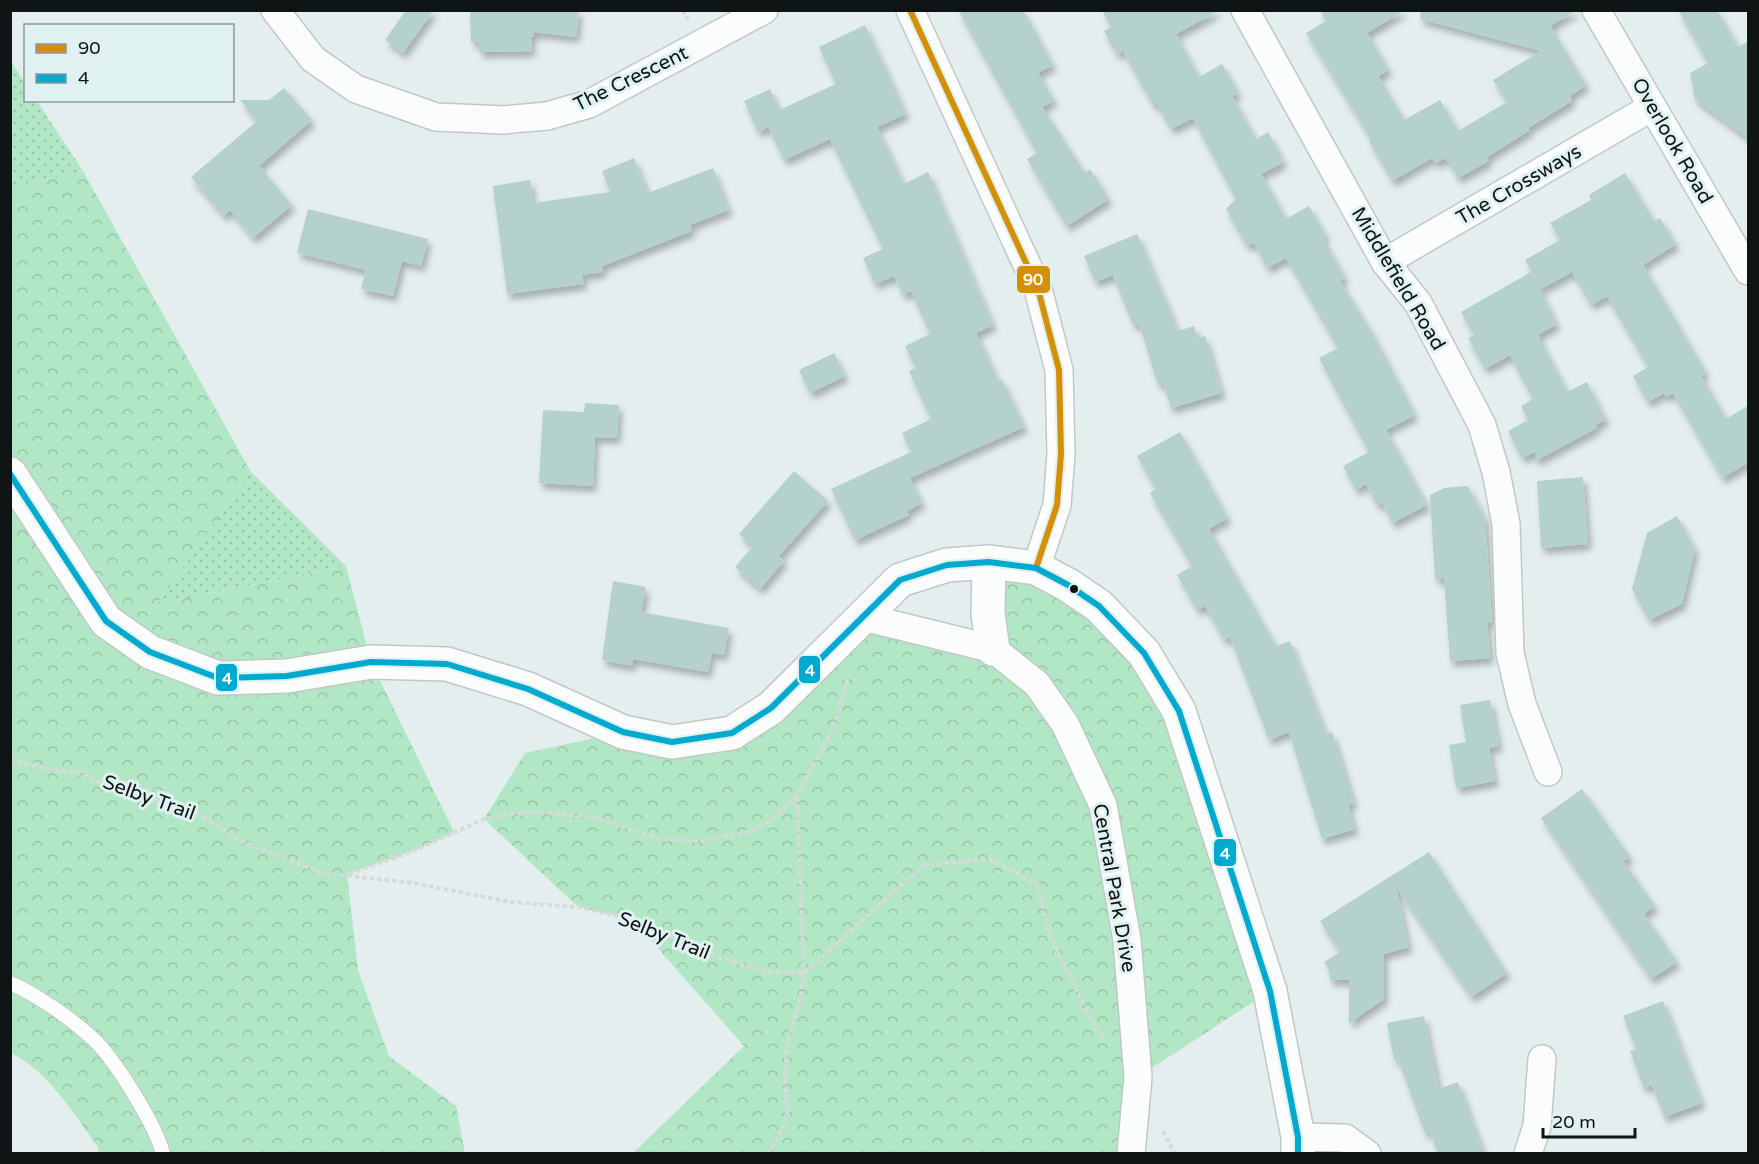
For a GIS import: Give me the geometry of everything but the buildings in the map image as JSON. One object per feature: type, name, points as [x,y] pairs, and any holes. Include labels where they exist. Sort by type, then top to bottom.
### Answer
[{"type":"street","name":"The Crescent","points":[[275,10],[313,59],[356,88],[436,117],[502,120],[547,116],[589,104],[764,10]]},
{"type":"street","points":[[910,10],[1038,289],[1059,370],[1061,454],[1057,505],[1036,568]]},
{"type":"street","name":"Middlefield Road","points":[[1245,10],[1385,262],[1418,303],[1482,425],[1496,472],[1506,524],[1510,653],[1522,704],[1548,772]]},
{"type":"street","name":"Overlook Road","points":[[1596,10],[1749,271]]},
{"type":"street","name":"The Crossways","points":[[1385,262],[1652,107]]},
{"type":"street","points":[[10,474],[106,621],[150,652],[218,678],[287,676],[371,662],[447,664],[528,689],[623,732],[672,742],[732,733],[771,708],[900,580],[947,565],[989,562],[1036,568],[1068,585],[1099,606],[1144,653],[1179,711],[1270,991],[1298,1145],[1345,1138],[1367,1154]]},
{"type":"street","points":[[989,562],[988,614],[993,650]]},
{"type":"street","name":"Central Park Drive","points":[[863,617],[993,650],[1037,684],[1065,724],[1103,805],[1126,940],[1138,1077],[1131,1154]]},
{"type":"street","points":[[1528,1154],[1538,1126],[1542,1059]]},
{"type":"lane","points":[[10,983],[25,989],[92,1037],[131,1089],[160,1139],[163,1154]]},
{"type":"path","points":[[347,874],[416,850],[484,819],[538,812],[594,817],[658,839],[702,841],[750,832],[770,821],[797,796],[835,725],[849,671]]},
{"type":"path","name":"Selby Trail","points":[[10,760],[52,770],[75,772],[132,795],[187,808],[246,843],[322,873],[413,883],[512,902],[578,907],[632,919],[720,958],[753,968],[764,971],[804,973]]},
{"type":"path","points":[[767,1154],[782,1131],[788,1109],[785,1085],[787,1044],[800,1002],[804,973],[797,796]]},
{"type":"path","points":[[804,973],[924,865],[990,859],[1038,885],[1050,936],[1093,1024],[1138,1077]]},
{"type":"green space","points":[[10,60],[24,81],[24,102],[38,102],[83,171],[11,187]]},
{"type":"green space","points":[[83,171],[251,472],[157,604],[346,566],[371,662],[454,832],[416,850],[347,874],[358,970],[389,1056],[456,1106],[465,1153],[98,1153],[98,1147],[49,1082],[25,1061],[11,1053],[10,187]]},
{"type":"green space","points":[[251,472],[346,566],[157,604]]},
{"type":"green space","points":[[989,562],[1036,568],[1144,653],[1270,991],[1138,1077],[1131,1153],[633,1153],[744,1046],[632,919],[578,907],[484,819],[525,753],[623,732],[732,733],[863,617],[993,649]]},
{"type":"transit line","name":"90","points":[[910,10],[1038,289],[1059,370],[1061,454],[1057,505],[1036,568]]},
{"type":"transit line","name":"4","points":[[10,474],[106,621],[150,652],[218,678],[287,676],[371,662],[447,664],[528,689],[623,732],[672,742],[732,733],[771,708],[900,580],[947,565],[989,562],[1036,568],[1068,585],[1099,606],[1144,653],[1179,711],[1270,991],[1298,1137],[1298,1154]]}]
